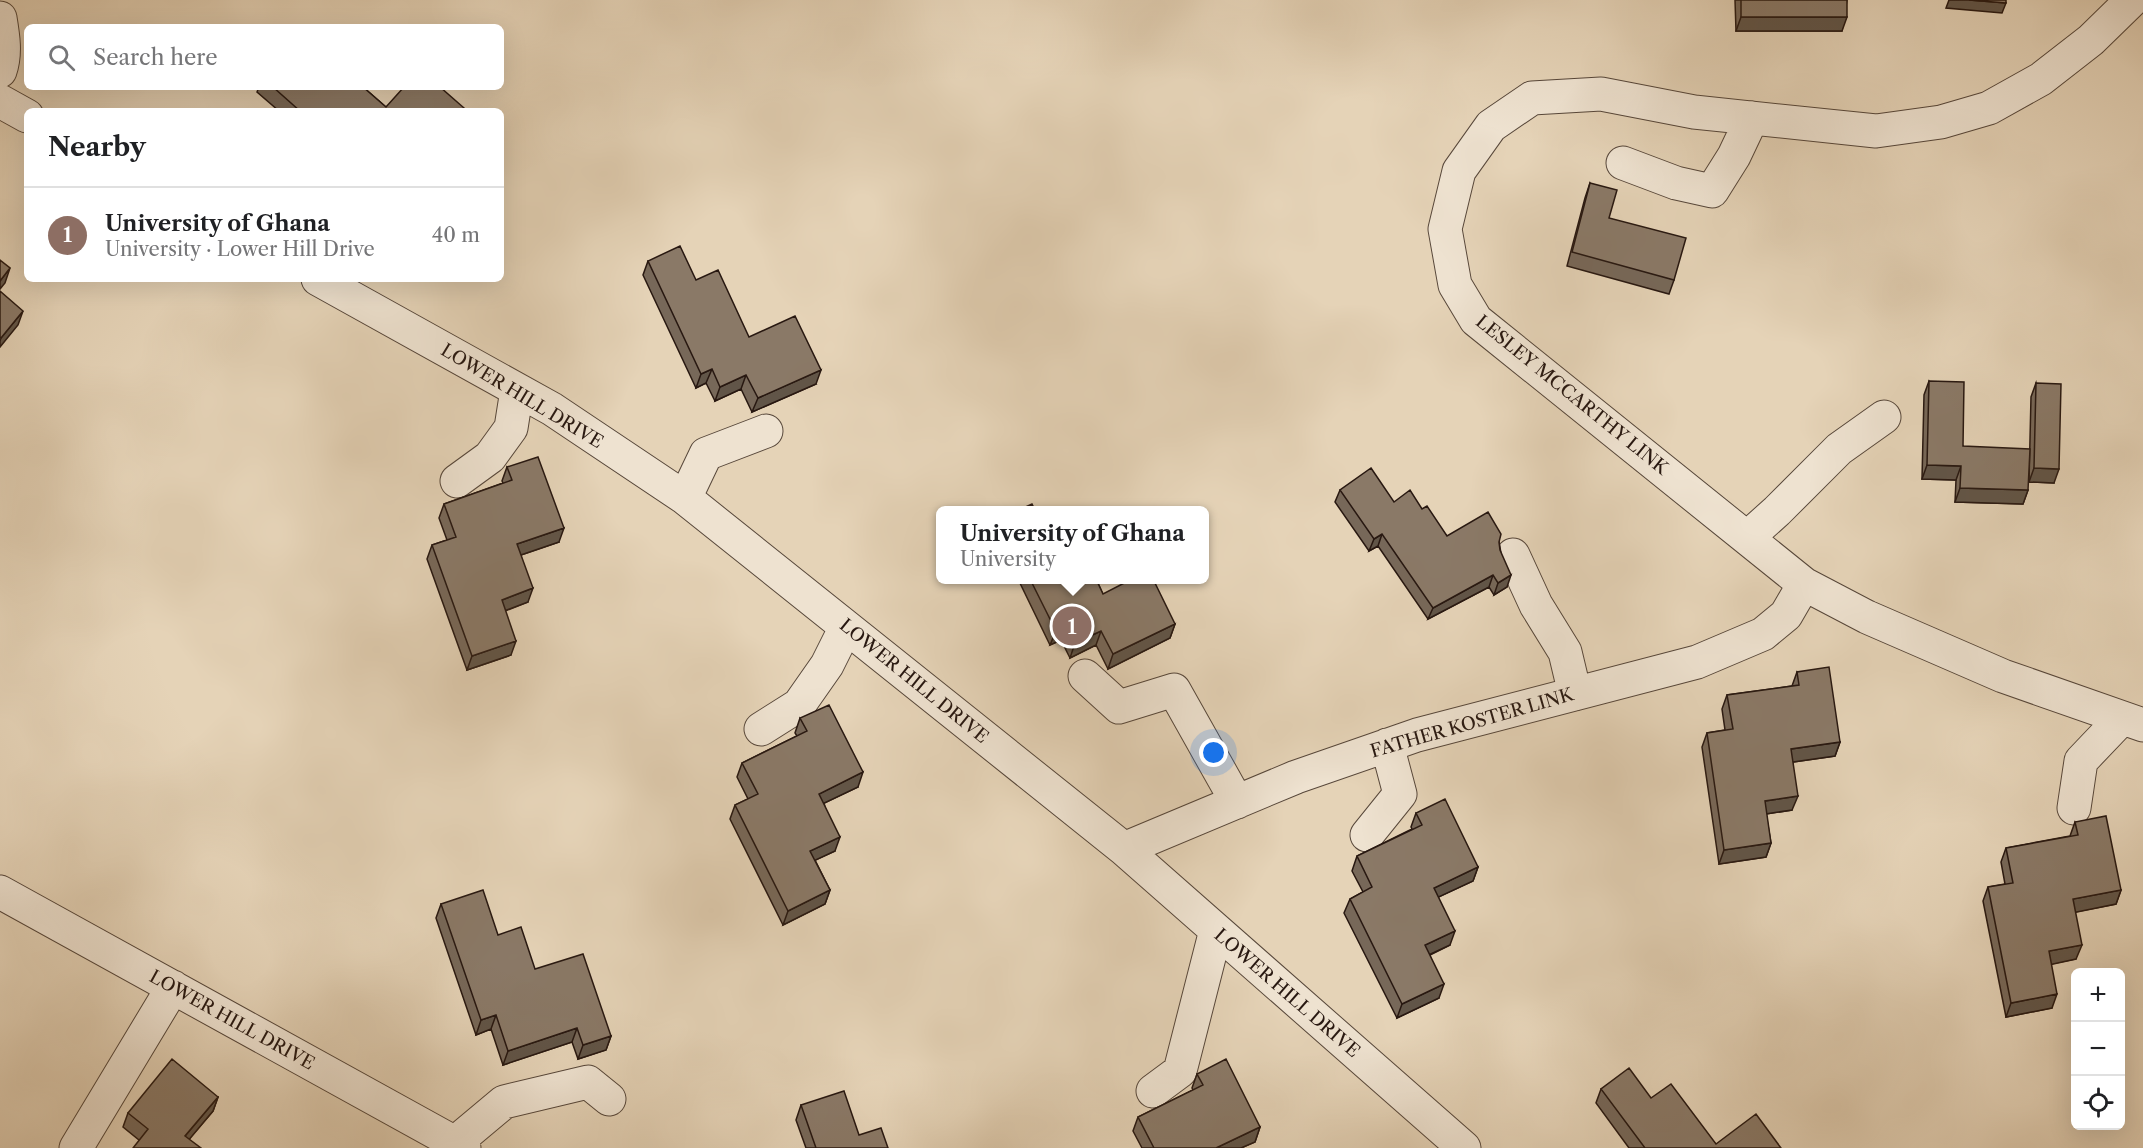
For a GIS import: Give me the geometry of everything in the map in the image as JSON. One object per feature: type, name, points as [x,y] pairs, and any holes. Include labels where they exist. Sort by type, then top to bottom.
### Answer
[{"type":"street","name":"LESLEY MCCARTHY LINK","points":[[2132,0],[2091,40],[2041,79],[1989,108],[1941,122],[1876,131],[1694,112],[1601,94],[1532,98],[1491,126],[1459,171],[1445,229],[1455,285],[1476,320],[1804,584],[1868,617],[2003,676],[2133,722]]},
{"type":"street","points":[[0,18],[3,62],[0,71]]},
{"type":"street","points":[[0,101],[24,114]]},
{"type":"street","points":[[1623,163],[1676,183],[1712,191],[1734,156],[1752,118]]},
{"type":"street","name":"LOWER HILL DRIVE","points":[[331,282],[552,409],[685,498],[1124,849],[1464,1148]]},
{"type":"street","points":[[457,481],[490,457],[511,428],[517,390]]},
{"type":"street","points":[[1747,538],[1839,449],[1884,417]]},
{"type":"street","points":[[685,498],[706,454],[766,430]]},
{"type":"street","points":[[1513,555],[1536,605],[1565,652],[1575,694]]},
{"type":"street","name":"FATHER KOSTER LINK","points":[[1124,849],[1296,777],[1417,735],[1697,662],[1763,634],[1786,615],[1804,584]]},
{"type":"street","points":[[761,729],[799,705],[826,665],[846,627]]},
{"type":"street","points":[[1085,676],[1119,707],[1174,690],[1237,802]]},
{"type":"street","points":[[2073,808],[2080,761],[2133,722]]},
{"type":"street","points":[[1367,835],[1400,794],[1387,745]]},
{"type":"street","name":"LOWER HILL DRIVE","points":[[0,892],[460,1146]]},
{"type":"street","points":[[1153,1091],[1180,1071],[1216,930]]},
{"type":"street","points":[[76,1148],[174,987]]},
{"type":"street","points":[[460,1146],[504,1102],[588,1082],[609,1099]]},
{"type":"building","points":[[1741,0],[1847,0],[1847,17],[1741,17]]},
{"type":"building","points":[[1969,0],[2006,0],[2006,3]]},
{"type":"building","points":[[276,90],[366,90],[386,107],[401,90],[443,90],[464,108],[297,108]]},
{"type":"building","points":[[1590,183],[1617,190],[1609,218],[1686,238],[1674,280],[1572,252]]},
{"type":"building","points":[[680,246],[696,280],[718,270],[749,337],[795,316],[821,370],[758,398],[746,375],[720,387],[712,369],[701,374],[648,261]]},
{"type":"building","points":[[0,260],[10,268],[0,281]]},
{"type":"building","points":[[0,291],[23,311],[1,338],[0,337]]},
{"type":"building","points":[[1929,381],[1964,382],[1963,446],[2030,449],[2028,490],[1960,488],[1961,466],[1927,465]]},
{"type":"building","points":[[2036,383],[2061,384],[2059,469],[2034,468]]},
{"type":"building","points":[[538,457],[564,528],[517,544],[533,588],[502,600],[516,641],[472,656],[432,545],[456,537],[444,504],[512,480],[507,467]]},
{"type":"building","points":[[1371,468],[1394,502],[1410,490],[1422,509],[1427,506],[1447,536],[1488,512],[1501,534],[1500,550],[1511,575],[1498,583],[1493,575],[1433,608],[1382,534],[1374,539],[1340,490]]},
{"type":"building","points":[[1032,584],[1098,584],[1103,594],[1122,584],[1155,584],[1175,624],[1113,654],[1101,631],[1075,643],[1066,626],[1056,631]]},
{"type":"building","points":[[1829,667],[1840,742],[1791,749],[1798,796],[1765,801],[1771,843],[1724,850],[1707,733],[1733,729],[1727,695],[1799,685],[1797,672]]},
{"type":"building","points":[[829,705],[863,772],[819,794],[840,837],[810,851],[830,890],[788,911],[735,805],[758,794],[742,763],[807,731],[800,718]]},
{"type":"building","points":[[1445,799],[1478,867],[1434,888],[1455,931],[1425,945],[1444,984],[1402,1004],[1350,899],[1372,887],[1357,856],[1422,825],[1416,813]]},
{"type":"building","points":[[2106,816],[2121,890],[2073,899],[2082,945],[2049,951],[2057,994],[2011,1003],[1988,887],[2013,883],[2006,848],[2078,835],[2075,822]]},
{"type":"building","points":[[483,890],[498,935],[521,927],[535,969],[583,954],[611,1036],[583,1045],[577,1028],[508,1051],[496,1015],[481,1020],[441,904]]},
{"type":"building","points":[[172,1059],[218,1097],[185,1136],[201,1148],[133,1148],[148,1129],[128,1113]]},
{"type":"building","points":[[1226,1059],[1260,1127],[1216,1148],[1154,1148],[1138,1117],[1203,1085],[1197,1074]]},
{"type":"building","points":[[1629,1068],[1651,1098],[1671,1084],[1716,1144],[1756,1114],[1781,1148],[1645,1148],[1601,1089]]},
{"type":"building","points":[[844,1091],[859,1135],[881,1128],[888,1148],[816,1148],[801,1105]]},
{"type":"place","name":"University of Ghana","points":[[1072,626]]}]
